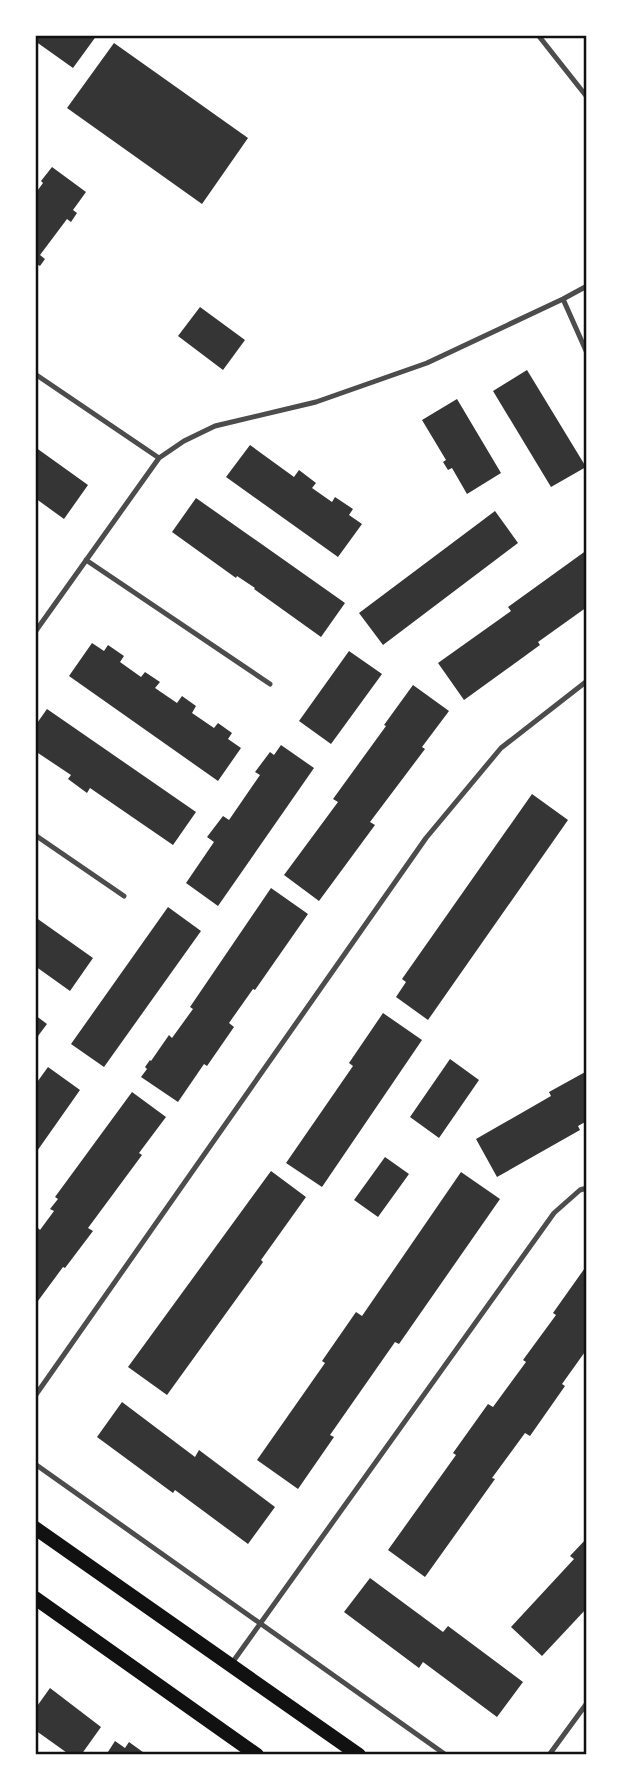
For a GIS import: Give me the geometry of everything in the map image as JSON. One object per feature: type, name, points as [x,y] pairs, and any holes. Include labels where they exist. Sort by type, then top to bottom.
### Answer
[{"type":"main road","points":[[35,1528],[359,1755]]},
{"type":"main road","points":[[35,1598],[257,1755]]},
{"type":"lane","points":[[538,35],[587,97]]},
{"type":"lane","points":[[35,632],[159,458],[184,441],[215,426],[316,401],[427,363],[587,286]]},
{"type":"lane","points":[[563,299],[587,353]]},
{"type":"lane","points":[[35,374],[159,458]]},
{"type":"lane","points":[[86,560],[270,684]]},
{"type":"lane","points":[[35,1396],[426,838],[501,748],[587,681]]},
{"type":"lane","points":[[35,835],[124,896]]},
{"type":"lane","points":[[231,1665],[554,1213],[580,1190],[587,1188]]},
{"type":"lane","points":[[35,1464],[446,1755]]},
{"type":"lane","points":[[549,1755],[587,1703]]},
{"type":"building","points":[[35,35],[97,35],[73,68],[35,41]]},
{"type":"building","points":[[114,43],[248,138],[202,204],[67,108]]},
{"type":"building","points":[[52,167],[86,192],[73,210],[77,213],[71,222],[67,219],[40,255],[45,259],[40,266],[35,263],[35,194]]},
{"type":"building","points":[[200,307],[245,340],[223,370],[178,336]]},
{"type":"building","points":[[527,370],[586,467],[551,487],[493,391]]},
{"type":"building","points":[[457,399],[501,473],[467,494],[452,468],[448,470],[443,462],[446,460],[422,420]]},
{"type":"building","points":[[250,445],[294,477],[299,470],[316,483],[312,488],[332,502],[335,497],[353,509],[349,515],[362,524],[338,557],[226,477]]},
{"type":"building","points":[[35,447],[88,485],[64,519],[35,498]]},
{"type":"building","points":[[196,498],[345,603],[321,637],[172,532]]},
{"type":"building","points":[[495,511],[518,543],[383,645],[359,613]]},
{"type":"building","points":[[587,550],[587,607],[464,700],[438,663],[511,611],[508,607]]},
{"type":"building","points":[[92,643],[104,651],[108,645],[124,656],[120,662],[141,677],[145,672],[160,682],[155,688],[177,703],[182,696],[196,706],[192,713],[214,728],[218,723],[232,733],[228,739],[241,748],[218,781],[69,676]]},
{"type":"building","points":[[349,651],[382,674],[331,744],[299,721]]},
{"type":"building","points":[[413,685],[449,711],[422,747],[425,749],[370,822],[375,825],[319,901],[284,875],[338,802],[333,799]]},
{"type":"building","points":[[47,709],[196,812],[173,845],[90,788],[87,793],[68,779],[71,775],[35,751],[35,726]]},
{"type":"building","points":[[281,745],[314,768],[218,906],[186,883],[214,842],[207,837],[223,816],[229,820],[260,775],[255,772],[270,752],[274,755]]},
{"type":"building","points":[[532,794],[568,820],[428,1020],[396,997],[406,982],[402,979]]},
{"type":"building","points":[[271,888],[308,914],[229,1023],[234,1027],[178,1102],[141,1077],[147,1069],[145,1067],[169,1035],[172,1038],[193,1009],[190,1007]]},
{"type":"building","points":[[168,907],[201,931],[104,1067],[71,1044]]},
{"type":"building","points":[[35,917],[93,958],[70,991],[35,966]]},
{"type":"building","points":[[383,1013],[422,1040],[322,1187],[286,1163],[353,1066],[349,1063]]},
{"type":"building","points":[[35,1015],[47,1024],[35,1040]]},
{"type":"building","points":[[450,1059],[479,1080],[439,1138],[410,1117]]},
{"type":"building","points":[[48,1067],[80,1090],[35,1154],[35,1085]]},
{"type":"building","points":[[587,1071],[587,1121],[578,1126],[580,1130],[497,1177],[476,1139],[551,1096],[549,1092]]},
{"type":"building","points":[[132,1092],[166,1117],[139,1153],[142,1155],[88,1228],[93,1231],[35,1305],[35,1232],[38,1228],[40,1230],[54,1211],[50,1209],[58,1199],[55,1197]]},
{"type":"building","points":[[385,1157],[409,1174],[378,1217],[354,1200]]},
{"type":"building","points":[[271,1171],[306,1197],[261,1260],[263,1262],[167,1395],[128,1367]]},
{"type":"building","points":[[461,1172],[500,1199],[399,1344],[395,1342],[330,1435],[334,1437],[298,1489],[257,1460],[325,1363],[322,1361],[356,1312],[362,1316]]},
{"type":"building","points":[[587,1265],[587,1349],[530,1436],[525,1433],[425,1577],[388,1550],[456,1455],[453,1453],[488,1404],[493,1407],[526,1362],[523,1360],[556,1315],[553,1313]]},
{"type":"building","points":[[122,1402],[195,1457],[199,1450],[275,1507],[248,1544],[97,1437]]},
{"type":"building","points":[[587,1538],[587,1608],[542,1656],[511,1627],[574,1559],[570,1556]]},
{"type":"building","points":[[370,1578],[443,1632],[448,1626],[523,1682],[497,1717],[423,1662],[419,1668],[344,1612]]},
{"type":"building","points":[[50,1688],[101,1727],[81,1755],[70,1755],[35,1730],[35,1709]]},
{"type":"building","points":[[115,1741],[125,1748],[129,1742],[147,1755],[106,1755]]}]
